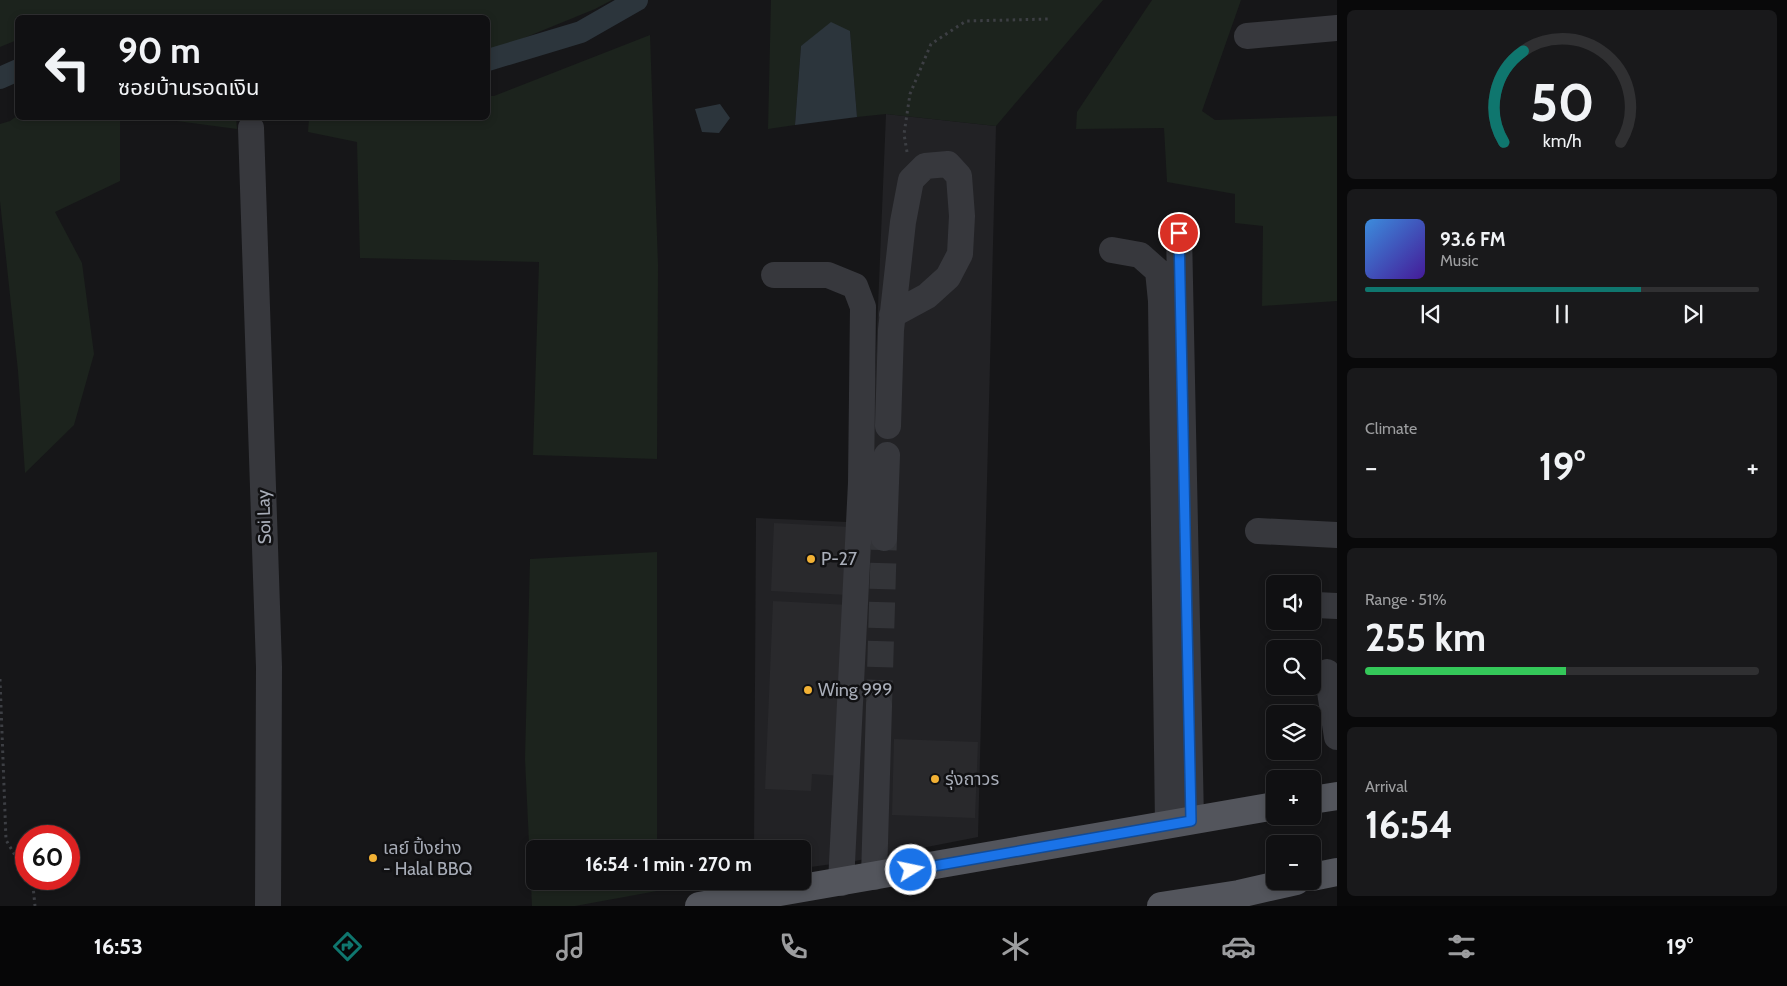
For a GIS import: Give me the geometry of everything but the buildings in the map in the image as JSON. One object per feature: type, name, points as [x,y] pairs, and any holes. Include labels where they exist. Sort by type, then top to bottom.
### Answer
[{"type":"main road","points":[[1321,799],[1337,796]]},
{"type":"main road","points":[[699,906],[1266,808]]},
{"type":"main road","points":[[1321,876],[1337,872]]},
{"type":"main road","points":[[1161,906],[1237,900],[1268,890]]},
{"type":"street","points":[[1247,36],[1337,28]]},
{"type":"street","name":"Soi Lay","points":[[251,128],[269,667],[268,906]]},
{"type":"street","points":[[888,426],[892,315],[902,222],[911,180],[925,166],[948,164],[959,176],[962,216],[960,254],[948,277],[927,296],[892,315]]},
{"type":"street","points":[[1179,233],[1180,823]]},
{"type":"street","points":[[1112,250],[1140,255],[1158,271],[1161,301],[1180,823]]},
{"type":"street","points":[[774,275],[828,275],[855,286],[863,308],[859,518],[841,882]]},
{"type":"street","points":[[884,538],[887,455]]},
{"type":"street","points":[[1258,531],[1337,535]]},
{"type":"street","points":[[1326,672],[1337,737]]},
{"type":"street","points":[[874,877],[879,706]]},
{"type":"path","points":[[911,180],[904,134],[910,94],[932,44],[966,20],[1050,19]]},
{"type":"path","points":[[0,678],[6,840],[15,855]]},
{"type":"path","points":[[33,890],[35,906]]},
{"type":"shaded area","points":[[0,0],[612,0],[595,9],[490,50],[490,15],[15,15],[15,41],[0,47]]},
{"type":"shaded area","points":[[771,0],[1103,0],[996,126],[886,114],[857,117],[850,31],[801,46],[795,125],[768,129]]},
{"type":"shaded area","points":[[1152,0],[1241,0],[1202,111],[1215,120],[1337,116],[1337,301],[1262,306],[1263,226],[1235,223],[1235,194],[1167,182],[1164,128],[1076,129],[1077,112]]},
{"type":"shaded area","points":[[831,22],[850,31],[857,117],[795,125],[801,46]]},
{"type":"shaded area","points":[[650,35],[658,265],[657,459],[533,455],[539,262],[360,258],[357,142],[308,132],[309,120],[490,120],[490,96]]},
{"type":"shaded area","points":[[720,104],[730,118],[719,133],[702,132],[695,109]]},
{"type":"shaded area","points":[[886,114],[996,126],[978,837],[855,861],[811,867],[811,840],[754,840],[756,518],[869,523]]},
{"type":"shaded area","points":[[15,117],[15,120],[120,120],[120,181],[55,212],[82,263],[94,354],[74,425],[25,473],[18,371],[0,201],[0,124]]},
{"type":"shaded area","points":[[169,120],[236,120],[237,129]]},
{"type":"shaded area","points":[[657,552],[657,840],[529,840],[525,759],[530,559]]},
{"type":"shaded area","points":[[531,890],[657,890],[575,906],[532,906]]},
{"type":"waterway","points":[[490,59],[581,32],[637,0]]},
{"type":"waterway","points":[[0,78],[15,71]]},
{"type":"tunnel","points":[[879,706],[884,538]]},
{"type":"place","name":"P-27","points":[[811,559]]},
{"type":"place","name":"Wing 999","points":[[808,690]]},
{"type":"place","name":"รุ่งถาวร","points":[[935,779]]},
{"type":"place","name":"เลย์ ปิ้งย่าง - Halal BBQ","points":[[373,858]]},
{"type":"route","points":[[911,870],[1191,821],[1179,233]]}]
